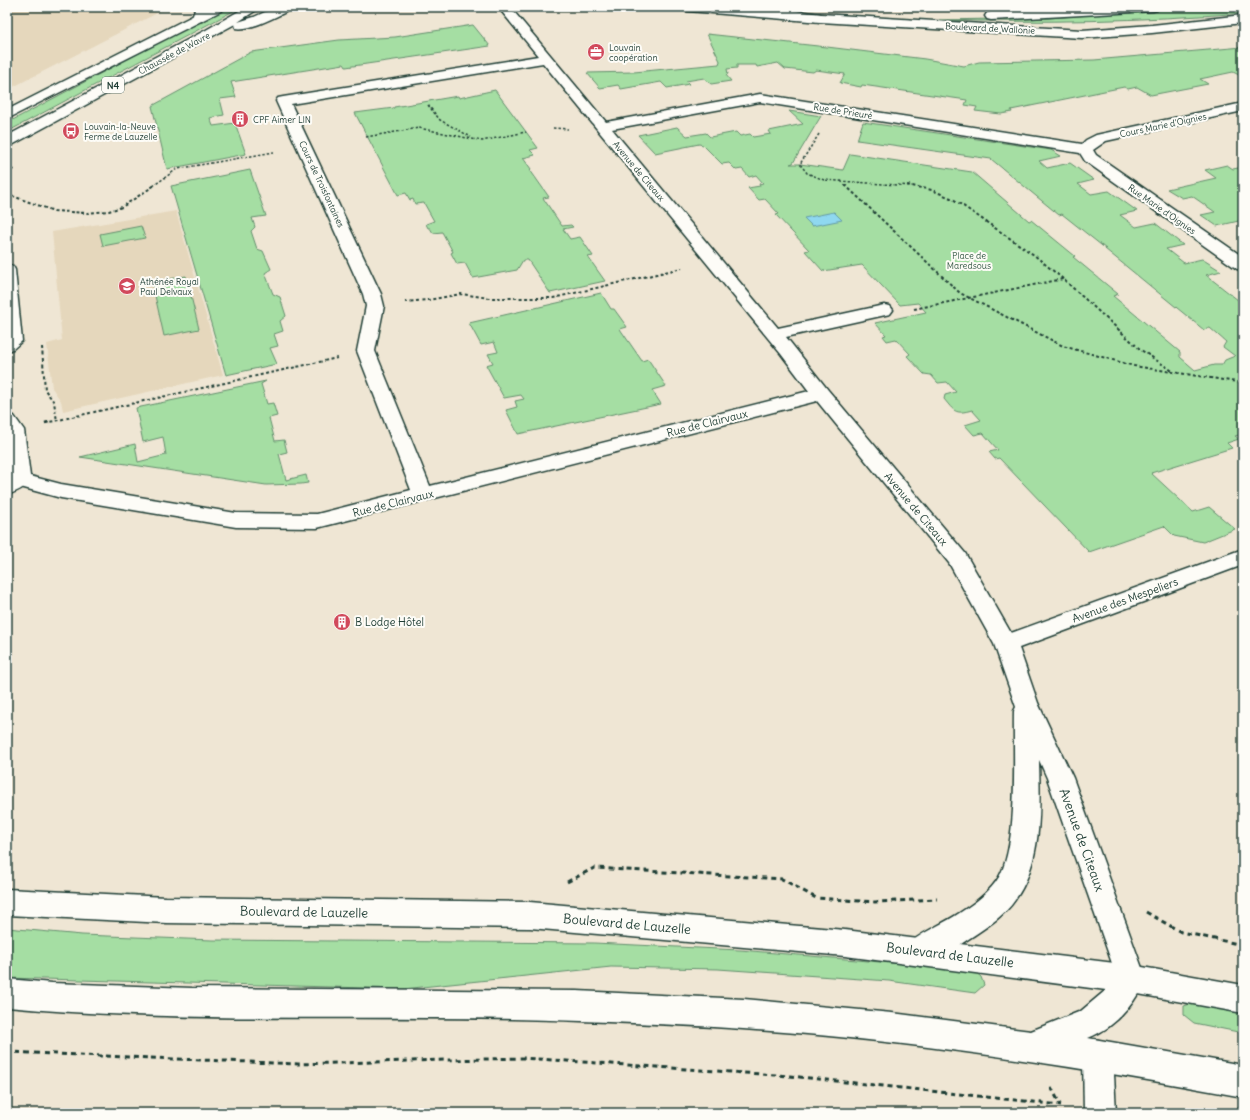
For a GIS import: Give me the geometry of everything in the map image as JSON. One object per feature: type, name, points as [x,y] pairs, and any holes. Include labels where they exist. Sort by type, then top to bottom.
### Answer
[{"type":"street","name":"Chaussée de Wavre","points":[[7,115],[185,24],[200,13],[219,7]]},
{"type":"street","name":"Chaussée de Wavre","points":[[7,142],[210,33],[255,7]]},
{"type":"street","points":[[210,33],[258,20],[286,7]]},
{"type":"street","name":"Avenue de Citeaux","points":[[504,7],[545,59],[774,334],[821,394],[957,558],[1006,644],[1026,704],[1060,778],[1132,978]]},
{"type":"street","points":[[688,7],[821,18]]},
{"type":"street","name":"Boulevard de Wallonie","points":[[738,7],[821,18],[1082,34],[1152,29],[1243,19]]},
{"type":"street","name":"Boulevard de Wallonie","points":[[813,7],[879,12],[976,15],[1065,13],[1153,7]]},
{"type":"street","name":"Cours de Troisfontaines","points":[[366,351],[375,306],[372,294],[306,147],[283,101],[545,59]]},
{"type":"street","name":"Rue de Prieuré","points":[[602,127],[760,98],[1085,149]]},
{"type":"street","name":"Cours Marie d'Oignies","points":[[1085,149],[1090,143],[1101,138],[1243,107]]},
{"type":"street","name":"Rue Marie d'Oignies","points":[[1085,149],[1090,158],[1243,265]]},
{"type":"street","points":[[7,270],[10,343]]},
{"type":"street","points":[[774,334],[884,310]]},
{"type":"street","points":[[366,351],[423,495]]},
{"type":"street","name":"Rue de Clairvaux","points":[[11,425],[14,484],[236,520],[317,521],[821,394]]},
{"type":"street","name":"Avenue des Mespeliers","points":[[1006,644],[1243,557]]},
{"type":"street","name":"Avenue de Citeaux","points":[[920,952],[946,938],[994,904],[1011,883],[1021,852],[1025,814],[1026,704]]},
{"type":"street","name":"Boulevard de Lauzelle","points":[[7,902],[166,910],[530,915],[845,943],[1132,978],[1243,999]]},
{"type":"street","points":[[1030,1046],[1091,1022],[1119,998],[1132,978]]},
{"type":"street","points":[[7,994],[192,1002],[396,1002],[577,1006],[744,1014],[892,1028],[1098,1055],[1243,1081]]},
{"type":"street","points":[[1098,1055],[1100,1112]]},
{"type":"path","points":[[425,101],[440,120],[473,138],[482,141],[526,132]]},
{"type":"path","points":[[835,110],[800,164],[808,173],[824,180],[905,184],[932,190],[953,199],[1034,254],[1141,350],[1175,372]]},
{"type":"path","points":[[366,137],[418,128],[442,134],[473,138]]},
{"type":"path","points":[[7,194],[54,210],[87,213],[109,211],[122,207],[177,169],[306,147]]},
{"type":"path","points":[[841,181],[960,294],[1063,346],[1134,366],[1243,383]]},
{"type":"path","points":[[375,306],[428,300],[461,294],[490,298],[553,298],[712,260]]},
{"type":"path","points":[[884,310],[902,312],[1063,279]]},
{"type":"path","points":[[10,343],[41,344],[44,390],[54,402],[57,421]]},
{"type":"path","points":[[11,425],[57,421],[324,362],[366,351]]},
{"type":"path","points":[[565,883],[594,868],[782,879],[816,898],[875,902],[938,899],[944,897]]},
{"type":"path","points":[[1142,906],[1147,913],[1181,932],[1243,945]]},
{"type":"path","points":[[7,1052],[298,1064],[523,1058],[790,1076],[1060,1104],[1100,1112]]},
{"type":"shaded area","points":[[7,7],[169,7],[7,90]]},
{"type":"shaded area","name":"Athénée Royal Paul Delvaux","points":[[176,211],[223,375],[63,411],[61,401],[52,388],[47,344],[62,340],[52,232]]},
{"type":"green space","points":[[226,7],[237,9],[7,132],[7,123]]},
{"type":"green space","points":[[1195,7],[1243,7],[1243,13],[1091,21],[939,20],[1049,18]]},
{"type":"green space","points":[[473,25],[490,46],[346,67],[344,64],[231,82],[236,97],[220,99],[224,115],[210,118],[213,126],[235,123],[246,154],[167,169],[152,106],[251,52],[339,40],[395,37]]},
{"type":"green space","points":[[707,34],[925,59],[964,66],[979,62],[1094,60],[1243,47],[1243,76],[1233,72],[1200,79],[1208,84],[1151,95],[1137,87],[1128,89],[1124,87],[1011,110],[1012,112],[1001,114],[975,111],[977,107],[965,105],[967,100],[840,83],[845,74],[816,70],[813,72],[785,69],[778,63],[757,67],[756,65],[737,65],[737,68],[727,69],[728,74],[726,75],[731,81],[711,84],[704,78],[686,81],[689,84],[667,88],[661,82],[621,89],[618,85],[600,88],[587,73],[634,72],[719,64],[720,61]]},
{"type":"green space","points":[[495,90],[538,148],[530,150],[535,155],[523,158],[549,197],[543,198],[562,226],[571,225],[573,227],[563,229],[570,239],[580,237],[593,256],[588,257],[605,281],[550,293],[528,260],[523,260],[517,270],[473,278],[465,263],[457,264],[451,253],[453,252],[442,232],[433,233],[430,228],[428,228],[426,224],[434,221],[424,203],[415,204],[413,199],[410,200],[406,193],[398,195],[355,113],[394,108],[458,96],[459,98]]},
{"type":"green space","name":"Place de Maredsous","points":[[789,111],[821,116],[793,163],[790,164],[843,170],[850,154],[972,172],[1029,221],[1031,220],[1075,256],[1073,257],[1118,294],[1113,296],[1180,352],[1180,357],[1195,370],[1214,365],[1222,365],[1225,360],[1235,356],[1223,347],[1226,342],[1210,328],[1204,330],[1106,249],[1062,214],[1059,215],[991,159],[857,140],[863,122],[1051,150],[1061,156],[1039,161],[1047,168],[1070,163],[1094,180],[1078,184],[1091,194],[1109,191],[1137,211],[1120,215],[1136,227],[1155,223],[1183,245],[1166,249],[1184,263],[1202,259],[1221,271],[1206,275],[1243,304],[1243,434],[1235,436],[1239,439],[1227,443],[1232,448],[1151,473],[1193,512],[1209,507],[1235,529],[1203,542],[1174,536],[1164,526],[1089,552],[999,458],[995,459],[989,452],[998,450],[983,433],[974,435],[965,425],[981,420],[972,410],[958,412],[950,406],[944,399],[945,395],[956,392],[947,382],[938,383],[931,375],[924,374],[907,356],[910,354],[896,339],[887,341],[883,336],[886,335],[875,323],[926,312],[918,303],[900,305],[862,265],[823,271],[805,251],[809,250],[776,215],[779,214],[765,199],[759,200],[748,188],[760,186],[759,184],[763,183],[756,175],[749,177],[742,169],[736,170],[729,163],[722,164],[703,145],[699,144],[655,153],[638,135],[677,127],[687,136],[706,133],[710,137],[736,132],[740,136],[750,134],[753,137],[771,134],[769,131],[803,124]]},
{"type":"green space","points":[[1227,165],[1233,169],[1243,167],[1243,220],[1217,226],[1201,215],[1215,212],[1192,196],[1182,198],[1167,189],[1216,178],[1205,170]]},
{"type":"green space","points":[[250,170],[266,216],[252,218],[255,227],[251,231],[257,249],[263,251],[271,269],[265,273],[273,294],[280,297],[286,316],[280,321],[283,331],[274,334],[278,346],[270,348],[277,364],[226,375],[171,186]]},
{"type":"green space","points":[[141,226],[145,238],[103,246],[100,234]]},
{"type":"green space","points":[[186,276],[199,329],[164,336],[152,282]]},
{"type":"green space","points":[[601,293],[611,309],[614,309],[627,327],[620,329],[642,361],[648,359],[666,386],[652,390],[661,404],[518,434],[506,410],[517,407],[515,401],[524,399],[521,395],[504,398],[486,365],[493,363],[488,354],[498,352],[494,342],[481,345],[469,323]]},
{"type":"green space","points":[[266,381],[261,384],[267,404],[273,403],[277,416],[269,418],[275,441],[284,440],[287,452],[279,454],[286,480],[306,475],[308,483],[266,485],[80,457],[135,444],[138,462],[166,455],[163,437],[143,442],[136,408]]},
{"type":"green space","points":[[7,928],[82,935],[212,940],[594,943],[740,950],[973,970],[981,977],[984,985],[975,993],[889,981],[718,969],[611,967],[403,989],[7,978]]},
{"type":"green space","points":[[1193,1003],[1243,1012],[1243,1033],[1194,1023],[1184,1015],[1184,1006]]},
{"type":"water","points":[[834,212],[842,220],[812,226],[804,218]]},
{"type":"place","name":"Louvain coopération","points":[[596,52]]},
{"type":"place","name":"CPF Aimer LlN","points":[[240,119]]},
{"type":"place","name":"Louvain-la-Neuve Ferme de Lauzelle","points":[[71,131]]},
{"type":"place","name":"Athénée Royal Paul Delvaux","points":[[127,286]]},
{"type":"place","name":"B Lodge Hôtel","points":[[342,622]]}]
